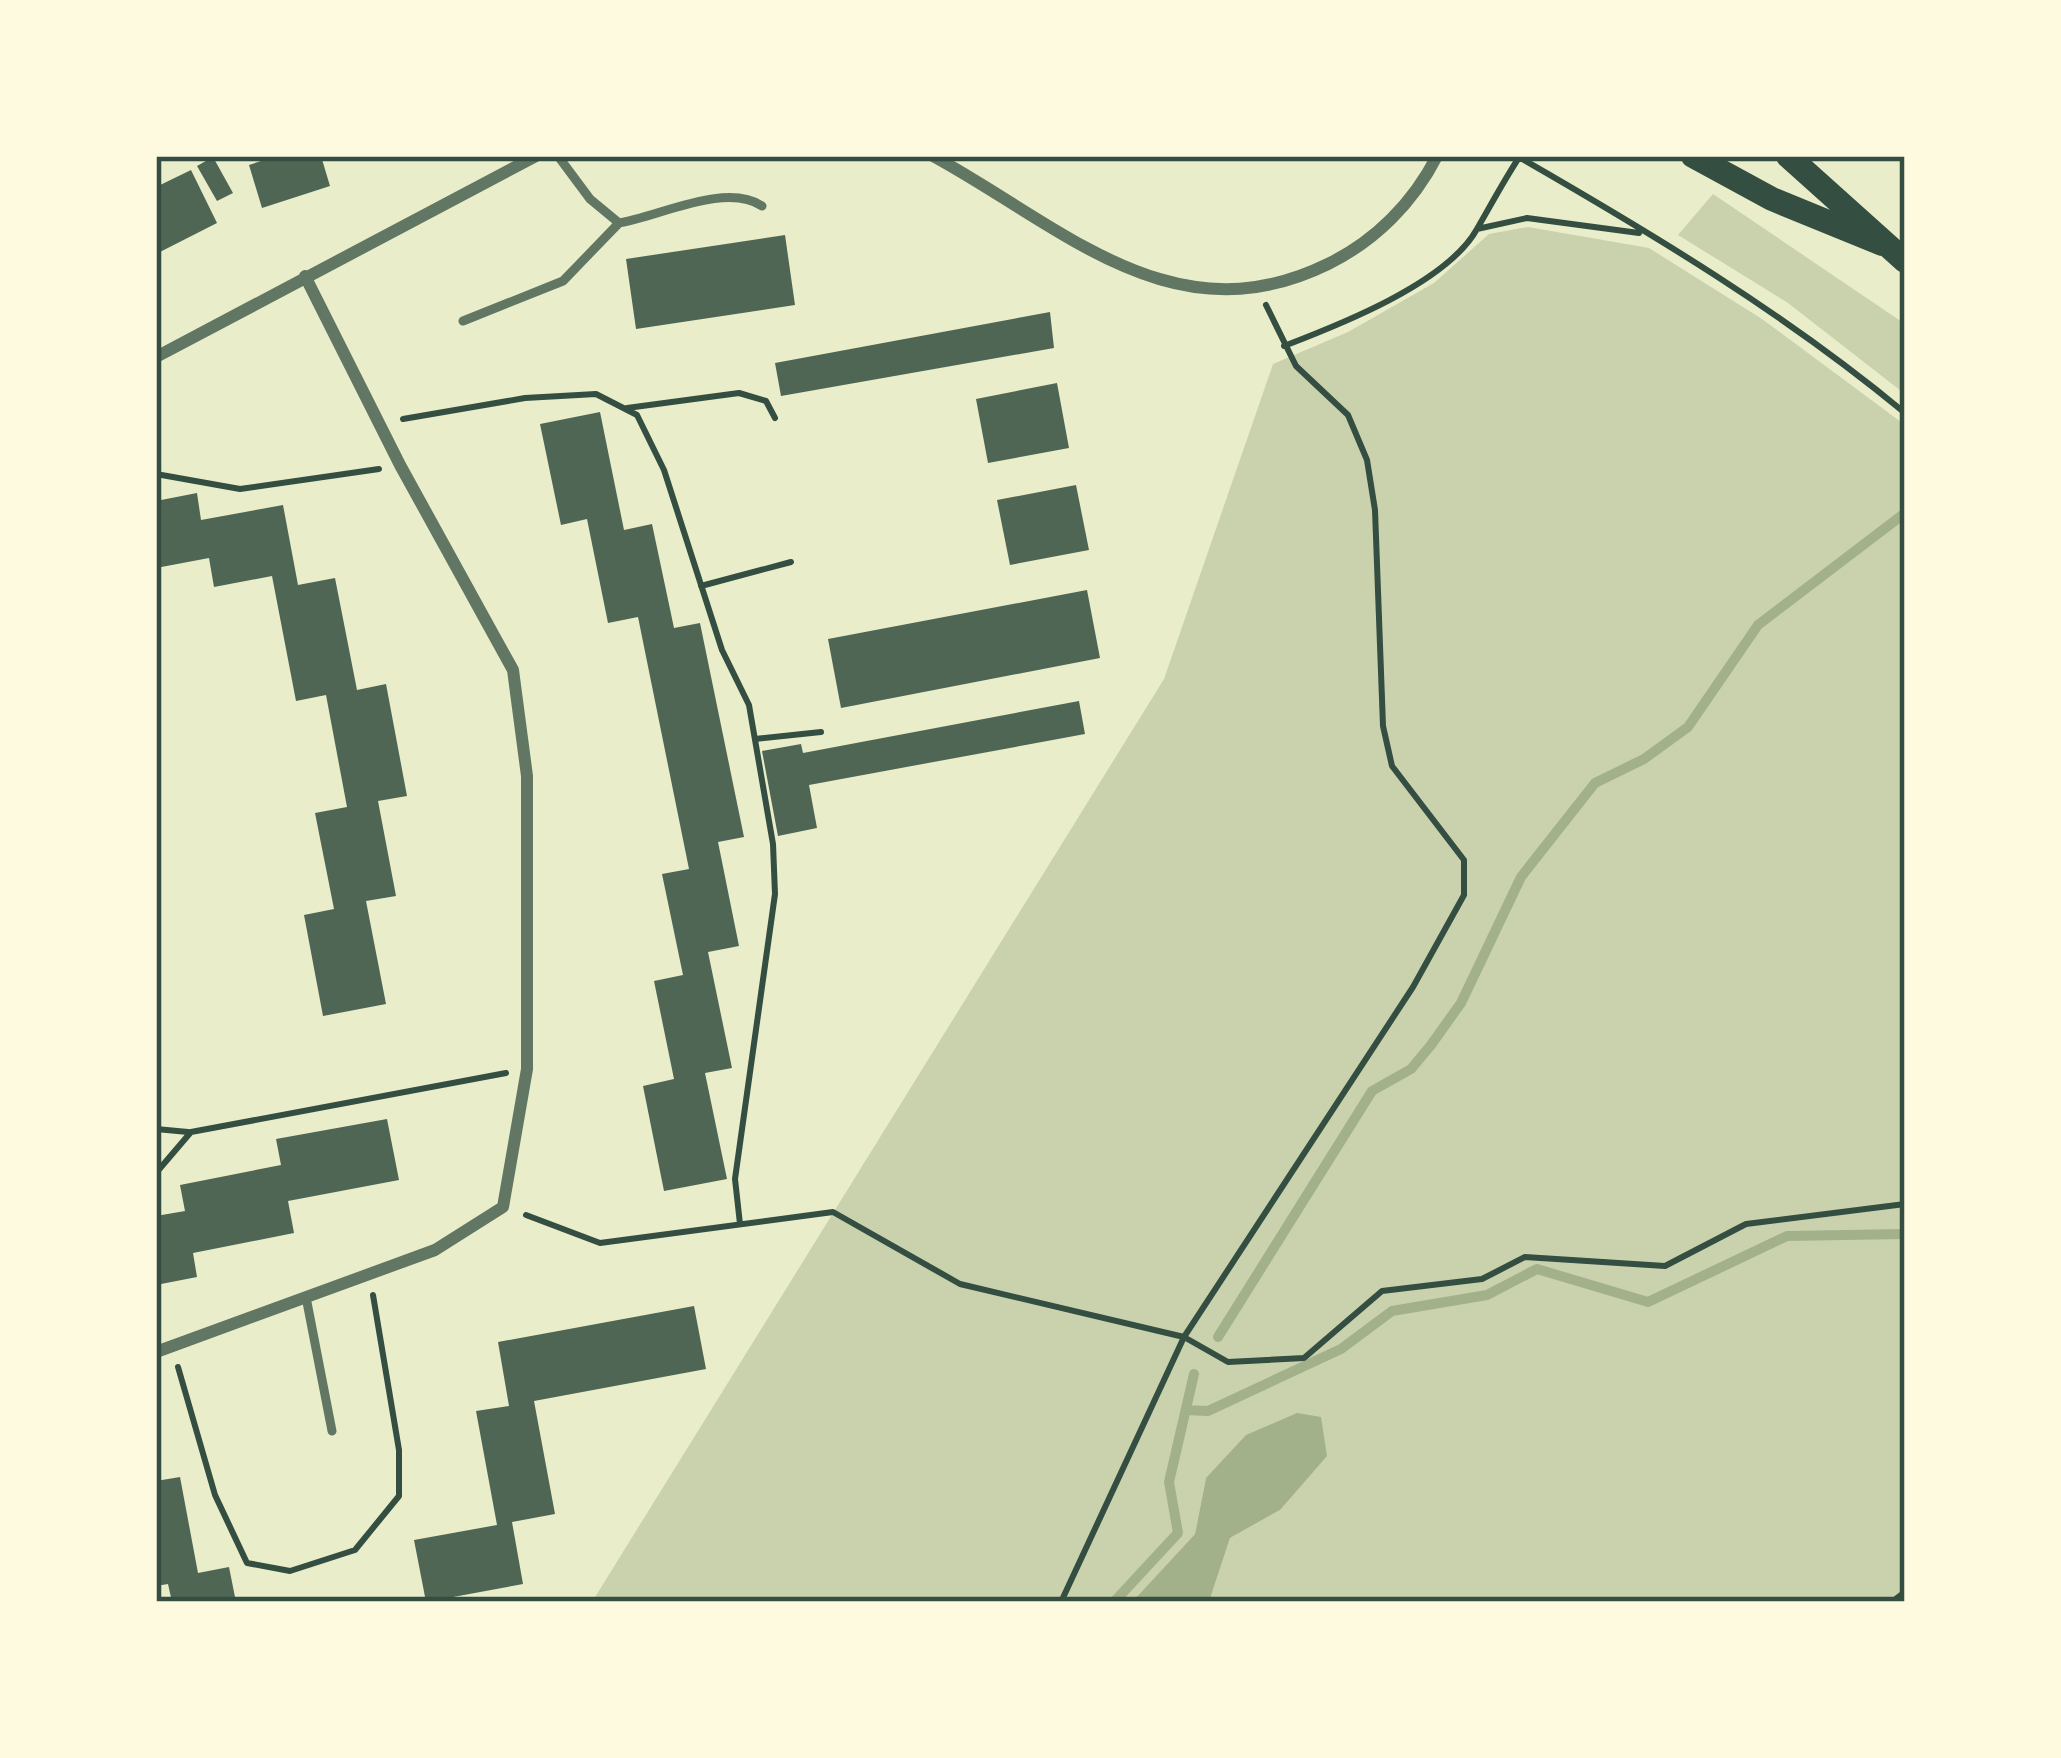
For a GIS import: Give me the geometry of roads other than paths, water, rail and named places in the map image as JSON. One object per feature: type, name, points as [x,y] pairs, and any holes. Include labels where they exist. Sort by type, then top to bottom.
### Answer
[{"type":"main road","points":[[1693,156],[1772,199],[1882,244]]},
{"type":"main road","points":[[1788,156],[1905,261]]},
{"type":"street","points":[[156,357],[536,156]]},
{"type":"street","points":[[933,156],[1149,279],[1190,289],[1262,287],[1315,271],[1366,242],[1409,198],[1437,156]]},
{"type":"street","points":[[156,1352],[435,1250],[503,1207],[527,1069],[527,776],[513,670],[400,465],[305,276]]},
{"type":"lane","points":[[558,156],[590,199],[619,224]]},
{"type":"lane","points":[[463,321],[563,281],[619,224],[725,197],[750,198],[762,206]]},
{"type":"lane","points":[[306,1297],[332,1431]]},
{"type":"waterway","points":[[1218,1337],[1372,1091],[1411,1069],[1461,1003],[1521,877],[1595,783],[1644,759],[1688,727],[1758,625],[1905,513]]},
{"type":"waterway","points":[[1186,1410],[1208,1411],[1341,1349],[1392,1311],[1487,1295],[1537,1269],[1648,1302],[1787,1236],[1905,1234]]},
{"type":"waterway","points":[[1114,1602],[1178,1533],[1169,1482],[1194,1374]]}]
